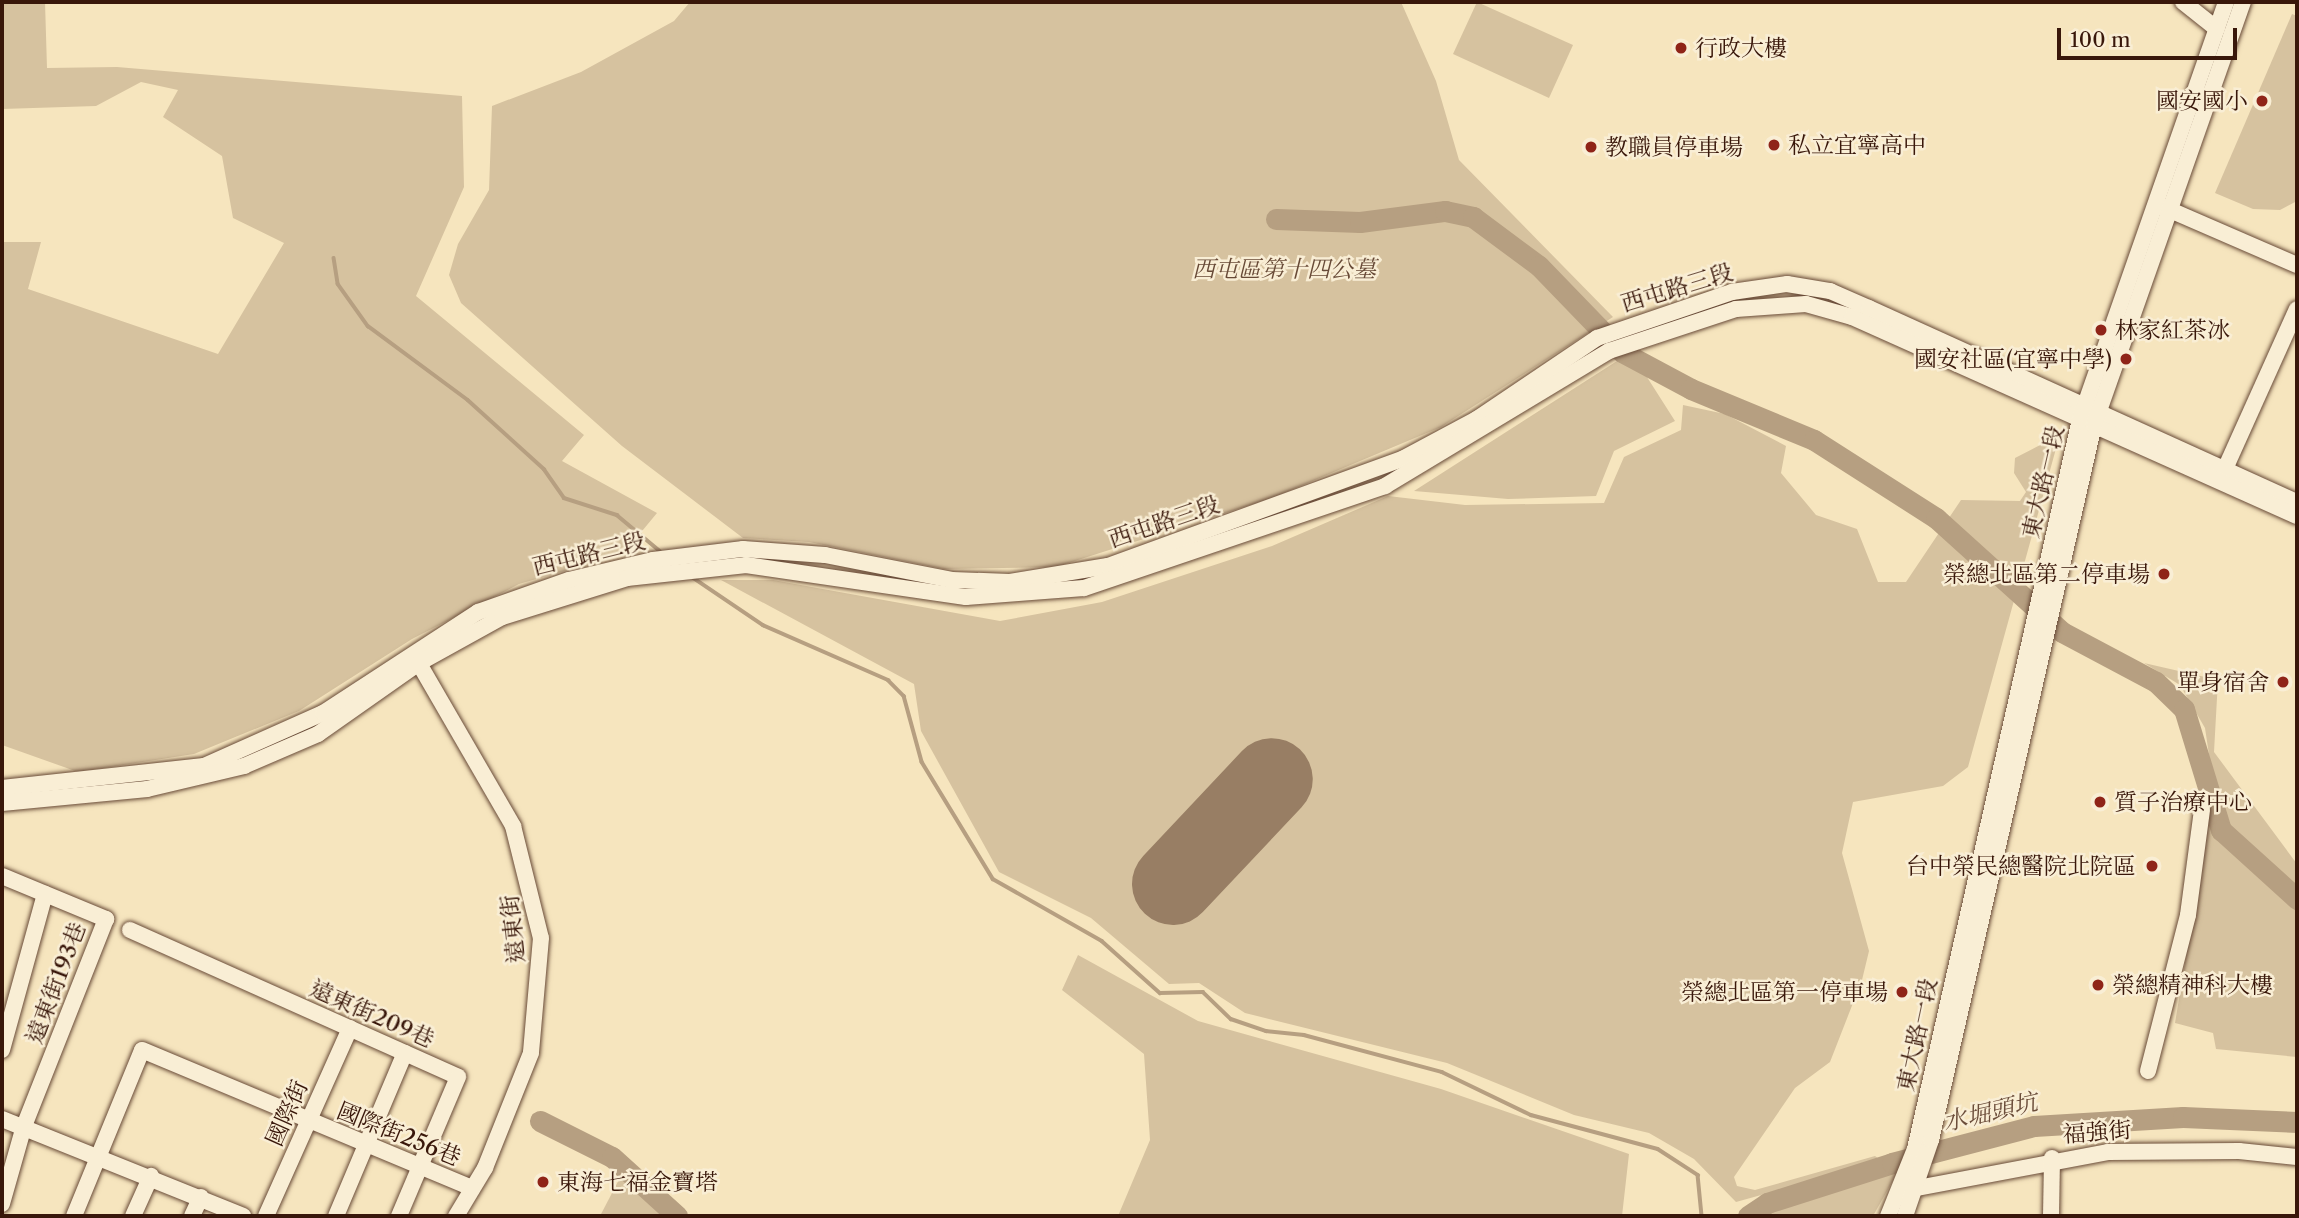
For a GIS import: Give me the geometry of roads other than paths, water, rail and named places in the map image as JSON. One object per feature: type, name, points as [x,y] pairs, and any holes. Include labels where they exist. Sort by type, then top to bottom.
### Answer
[{"type":"street","points":[[2183,2],[2217,29]]},
{"type":"street","name":"東大路一段","points":[[2163,206],[2226,2]]},
{"type":"street","name":"東大路一段","points":[[1917,1167],[1915,1149],[2089,416],[2163,206],[2243,2]]},
{"type":"street","points":[[2163,206],[2297,265]]},
{"type":"street","name":"西屯路三段","points":[[2,788],[204,766],[323,713],[521,595],[689,554],[825,555],[952,580],[998,582],[1064,577],[1108,566],[1404,458],[1477,419],[1597,338],[1732,292],[1787,284],[1830,291],[2297,516]]},
{"type":"street","name":"西屯路三段","points":[[2,803],[147,789],[223,773],[318,734],[415,657],[502,617],[579,589],[660,573],[746,565],[966,597],[1084,588],[1385,485],[1609,351],[1661,331],[1736,309],[1806,304],[1852,317],[2089,416],[2225,469],[2297,502]]},
{"type":"street","points":[[2225,469],[2297,309]]},
{"type":"street","name":"東大路一段","points":[[1917,1167],[1931,1140],[2040,627]]},
{"type":"street","name":"遠東街","points":[[415,657],[513,826],[541,938],[531,1053],[472,1188],[456,1216]]},
{"type":"street","points":[[2148,1071],[2188,915],[2202,810]]},
{"type":"street","points":[[2,876],[45,894],[2,1050]]},
{"type":"street","name":"遠東街193巷","points":[[24,1126],[106,919],[45,894]]},
{"type":"street","name":"遠東街209巷","points":[[130,930],[458,1077],[400,1216]]},
{"type":"street","name":"國際街","points":[[266,1216],[350,1028]]},
{"type":"street","name":"國際街256巷","points":[[101,1154],[142,1050],[308,1122],[472,1188]]},
{"type":"street","points":[[336,1216],[405,1053]]},
{"type":"street","points":[[2,1119],[101,1154],[243,1216]]},
{"type":"street","points":[[2,1204],[24,1126]]},
{"type":"street","name":"福強街","points":[[1911,1189],[2052,1158],[2239,1151],[2297,1157]]},
{"type":"street","points":[[74,1216],[101,1154]]},
{"type":"street","points":[[2051,1216],[2052,1158]]},
{"type":"street","points":[[1905,1216],[1917,1167]]},
{"type":"street","points":[[133,1216],[151,1176]]},
{"type":"street","points":[[1888,1216],[1911,1189]]},
{"type":"street","points":[[192,1216],[201,1197]]},
{"type":"waterway","points":[[1276,219],[1360,222],[1445,211],[1473,217],[1539,266],[1622,352],[1691,389],[1814,440],[1936,518],[2062,632],[2156,682],[2184,709],[2221,830],[2297,899]]},
{"type":"waterway","points":[[334,258],[338,284],[368,326],[468,400],[544,469],[564,498],[617,515],[660,551]]},
{"type":"waterway","points":[[692,577],[763,625],[888,680],[904,696],[922,762],[993,879],[1102,941],[1160,993],[1203,992],[1231,1019],[1266,1031],[1304,1035],[1442,1072],[1531,1115],[1658,1149],[1698,1175],[1702,1216]]},
{"type":"waterway","name":"水堀頭坑","points":[[1748,1216],[1767,1203],[1892,1163],[2034,1126],[2183,1117],[2297,1122]]},
{"type":"waterway","name":"水堀頭坑","points":[[540,1121],[612,1157],[677,1216]]},
{"type":"place","name":"行政大樓","points":[[1681,48]]},
{"type":"place","name":"國安國小","points":[[2262,101]]},
{"type":"place","name":"私立宜寧高中","points":[[1774,145]]},
{"type":"place","name":"教職員停車場","points":[[1591,147]]},
{"type":"place","name":"林家紅茶冰","points":[[2101,330]]},
{"type":"place","name":"國安社區(宜寧中學)","points":[[2126,359]]},
{"type":"place","name":"榮總北區第二停車場","points":[[2164,574]]},
{"type":"place","name":"單身宿舍","points":[[2283,682]]},
{"type":"place","name":"質子治療中心","points":[[2100,802]]},
{"type":"place","name":"台中榮民總醫院北院區","points":[[2152,866]]},
{"type":"place","name":"榮總精神科大樓","points":[[2098,985]]},
{"type":"place","name":"榮總北區第一停車場","points":[[1902,992]]},
{"type":"place","name":"東海七福金寶塔","points":[[543,1182]]},
{"type":"park label","name":"西屯區第十四公墓","points":[[1284,269]]}]
